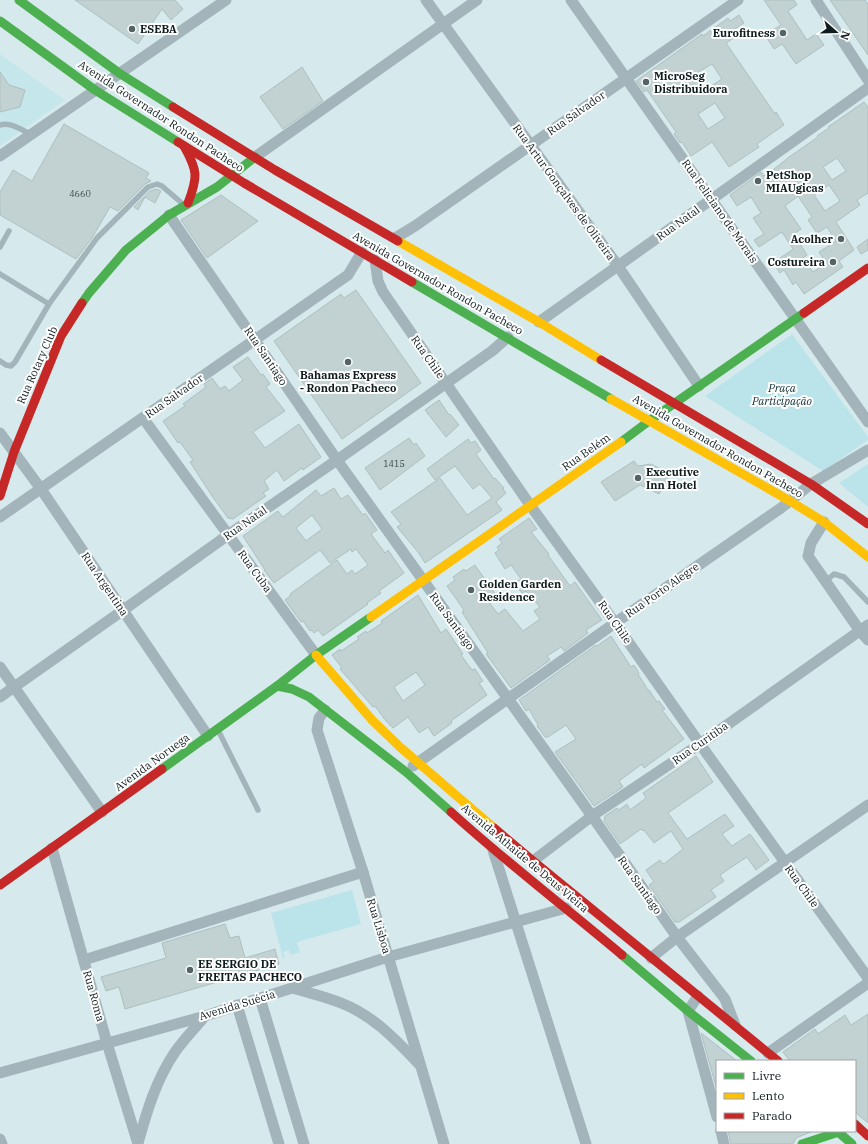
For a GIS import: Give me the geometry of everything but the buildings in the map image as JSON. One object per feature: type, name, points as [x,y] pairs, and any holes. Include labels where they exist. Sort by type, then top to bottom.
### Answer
[{"type":"main road","name":"Avenida Governador Rondon Pacheco","points":[[19,0],[119,73],[255,157],[395,238],[543,320],[674,403],[811,484],[868,524]]},
{"type":"main road","name":"Avenida Governador Rondon Pacheco","points":[[0,21],[95,90],[232,175],[649,421],[790,501],[824,522],[868,557]]},
{"type":"main road","points":[[184,145],[197,173],[194,188],[186,204]]},
{"type":"main road","name":"Rua Rotary Club","points":[[0,496],[14,452],[61,336],[89,293],[126,250],[169,215],[216,187],[255,157]]},
{"type":"main road","name":"Rua Belém","points":[[316,655],[635,433],[674,403],[868,268]]},
{"type":"main road","name":"Avenida Noruega","points":[[0,885],[277,686],[300,676],[316,655]]},
{"type":"main road","name":"Rua Cuba","points":[[316,655],[372,720]]},
{"type":"main road","points":[[300,676],[309,697]]},
{"type":"main road","name":"Avenida Athaide de Deus Vieira","points":[[277,686],[292,689],[309,697],[406,772],[493,850],[566,908],[688,1011],[750,1060]]},
{"type":"main road","name":"Avenida Athaide de Deus Vieira","points":[[372,720],[418,762],[533,861],[777,1060]]},
{"type":"main road","points":[[856,1125],[868,1136]]},
{"type":"main road","points":[[802,1144],[836,1132]]},
{"type":"main road","points":[[840,1132],[852,1144]]},
{"type":"main road","points":[[858,1144],[868,1140]]},
{"type":"street","points":[[0,156],[226,0]]},
{"type":"street","name":"Rua Artur Gonçalves de Oliveira","points":[[426,0],[618,266],[699,386]]},
{"type":"street","points":[[255,157],[477,0]]},
{"type":"street","name":"Rua Feliciano de Morais","points":[[571,0],[868,422]]},
{"type":"street","name":"Rua Salvador","points":[[395,238],[738,0]]},
{"type":"street","points":[[816,0],[868,80]]},
{"type":"street","name":"Rua Natal","points":[[543,320],[868,88]]},
{"type":"street","name":"Rua Santiago","points":[[169,215],[338,460],[423,580],[677,937],[725,999],[736,1026]]},
{"type":"street","name":"Rua Salvador","points":[[0,517],[348,275],[362,252]]},
{"type":"street","name":"Rua Chile","points":[[375,260],[378,281],[383,292],[530,505],[868,978]]},
{"type":"street","name":"Rua Natal","points":[[0,697],[228,535],[338,460],[492,351],[508,337]]},
{"type":"street","name":"Rua Cuba","points":[[143,418],[316,655]]},
{"type":"street","name":"Rua Argentina","points":[[0,433],[41,488],[122,611],[208,736]]},
{"type":"street","name":"Rua Porto Alegre","points":[[406,772],[508,698],[790,501],[811,484],[868,450]]},
{"type":"street","points":[[824,522],[811,543],[808,556],[864,628],[868,640]]},
{"type":"street","name":"Rua Curitiba","points":[[533,861],[592,816],[700,744],[864,628]]},
{"type":"street","points":[[0,667],[102,812]]},
{"type":"street","name":"Rua Lisboa","points":[[325,710],[319,718],[317,730],[362,872],[444,1144]]},
{"type":"street","points":[[651,958],[677,937],[868,805]]},
{"type":"street","name":"Rua Roma","points":[[52,848],[107,1043],[138,1144]]},
{"type":"street","points":[[493,850],[586,1144]]},
{"type":"street","points":[[84,960],[362,872]]},
{"type":"street","name":"Avenida Suécia","points":[[0,1073],[205,1016],[388,958],[566,908]]},
{"type":"street","points":[[768,1053],[868,983]]},
{"type":"street","points":[[294,988],[342,1003],[366,1016],[391,1035],[420,1065]]},
{"type":"street","points":[[698,996],[688,1011],[716,1113]]},
{"type":"street","points":[[260,998],[304,1144]]},
{"type":"street","points":[[237,1005],[279,1144]]},
{"type":"street","points":[[138,1144],[148,1109],[159,1080],[175,1052],[205,1016]]},
{"type":"street","points":[[721,1132],[724,1144]]},
{"type":"street","points":[[0,1139],[2,1144]]},
{"type":"lane","points":[[0,125],[15,126],[31,134]]},
{"type":"lane","points":[[0,361],[11,366],[15,362],[49,304],[97,238],[148,187],[157,184],[162,186],[186,204]]},
{"type":"lane","points":[[0,247],[9,231]]},
{"type":"lane","points":[[0,274],[49,304]]},
{"type":"lane","points":[[826,581],[834,574],[844,577],[868,602]]},
{"type":"lane","points":[[218,729],[258,810]]},
{"type":"shaded area","points":[[0,54],[65,100],[0,146]]},
{"type":"green space","name":"Praça Participação","points":[[792,334],[868,437],[868,440],[823,471],[705,396]]},
{"type":"green space","points":[[868,464],[868,507],[839,483]]},
{"type":"green space","name":"EE SERGIO DE FREITAS PACHECO","points":[[352,890],[361,924],[297,942],[300,952],[291,955],[289,950],[283,952],[285,957],[283,958],[271,913]]},
{"type":"traffic: fast","points":[[19,0],[119,73],[173,107]]},
{"type":"traffic: fast","points":[[0,21],[95,90],[178,142]]},
{"type":"traffic: fast","points":[[82,303],[126,250],[169,215],[217,187],[255,157]]},
{"type":"traffic: fast","points":[[412,282],[611,399]]},
{"type":"traffic: fast","points":[[621,442],[804,313]]},
{"type":"traffic: fast","points":[[162,769],[277,686],[316,655],[371,617]]},
{"type":"traffic: fast","points":[[277,686],[292,689],[309,697],[406,772],[451,812]]},
{"type":"traffic: fast","points":[[622,955],[688,1011],[750,1060]]},
{"type":"traffic: fast","points":[[838,1132],[852,1144]]},
{"type":"traffic: fast","points":[[802,1144],[839,1132]]},
{"type":"traffic: slow","points":[[398,241],[539,322],[601,360]]},
{"type":"traffic: slow","points":[[611,399],[790,501],[824,522],[868,557]]},
{"type":"traffic: slow","points":[[371,617],[621,442]]},
{"type":"traffic: slow","points":[[316,655],[372,720],[400,747],[494,828]]},
{"type":"traffic: jam","points":[[173,107],[275,170],[398,241]]},
{"type":"traffic: jam","points":[[178,142],[244,183],[412,282]]},
{"type":"traffic: jam","points":[[184,146],[192,162],[195,174],[194,187],[188,203]]},
{"type":"traffic: jam","points":[[804,313],[868,268]]},
{"type":"traffic: jam","points":[[0,496],[14,452],[61,336],[82,303]]},
{"type":"traffic: jam","points":[[601,360],[811,484],[868,524]]},
{"type":"traffic: jam","points":[[0,885],[162,769]]},
{"type":"traffic: jam","points":[[451,812],[514,867],[622,955]]},
{"type":"traffic: jam","points":[[494,828],[777,1060]]},
{"type":"traffic: jam","points":[[856,1125],[868,1136]]},
{"type":"place","name":"ESEBA","points":[[132,29]]},
{"type":"place","name":"Eurofitness","points":[[783,33]]},
{"type":"place","name":"MicroSeg Distribuidora","points":[[646,82]]},
{"type":"place","name":"PetShop MIAUgicas","points":[[758,181]]},
{"type":"place","name":"Acolher","points":[[841,239]]},
{"type":"place","name":"Costureira","points":[[833,262]]},
{"type":"place","name":"Bahamas Express - Rondon Pacheco","points":[[348,362]]},
{"type":"place","name":"Executive Inn Hotel","points":[[638,478]]},
{"type":"place","name":"Golden Garden Residence","points":[[471,590]]},
{"type":"place","name":"EE SERGIO DE FREITAS PACHECO","points":[[190,970]]}]
